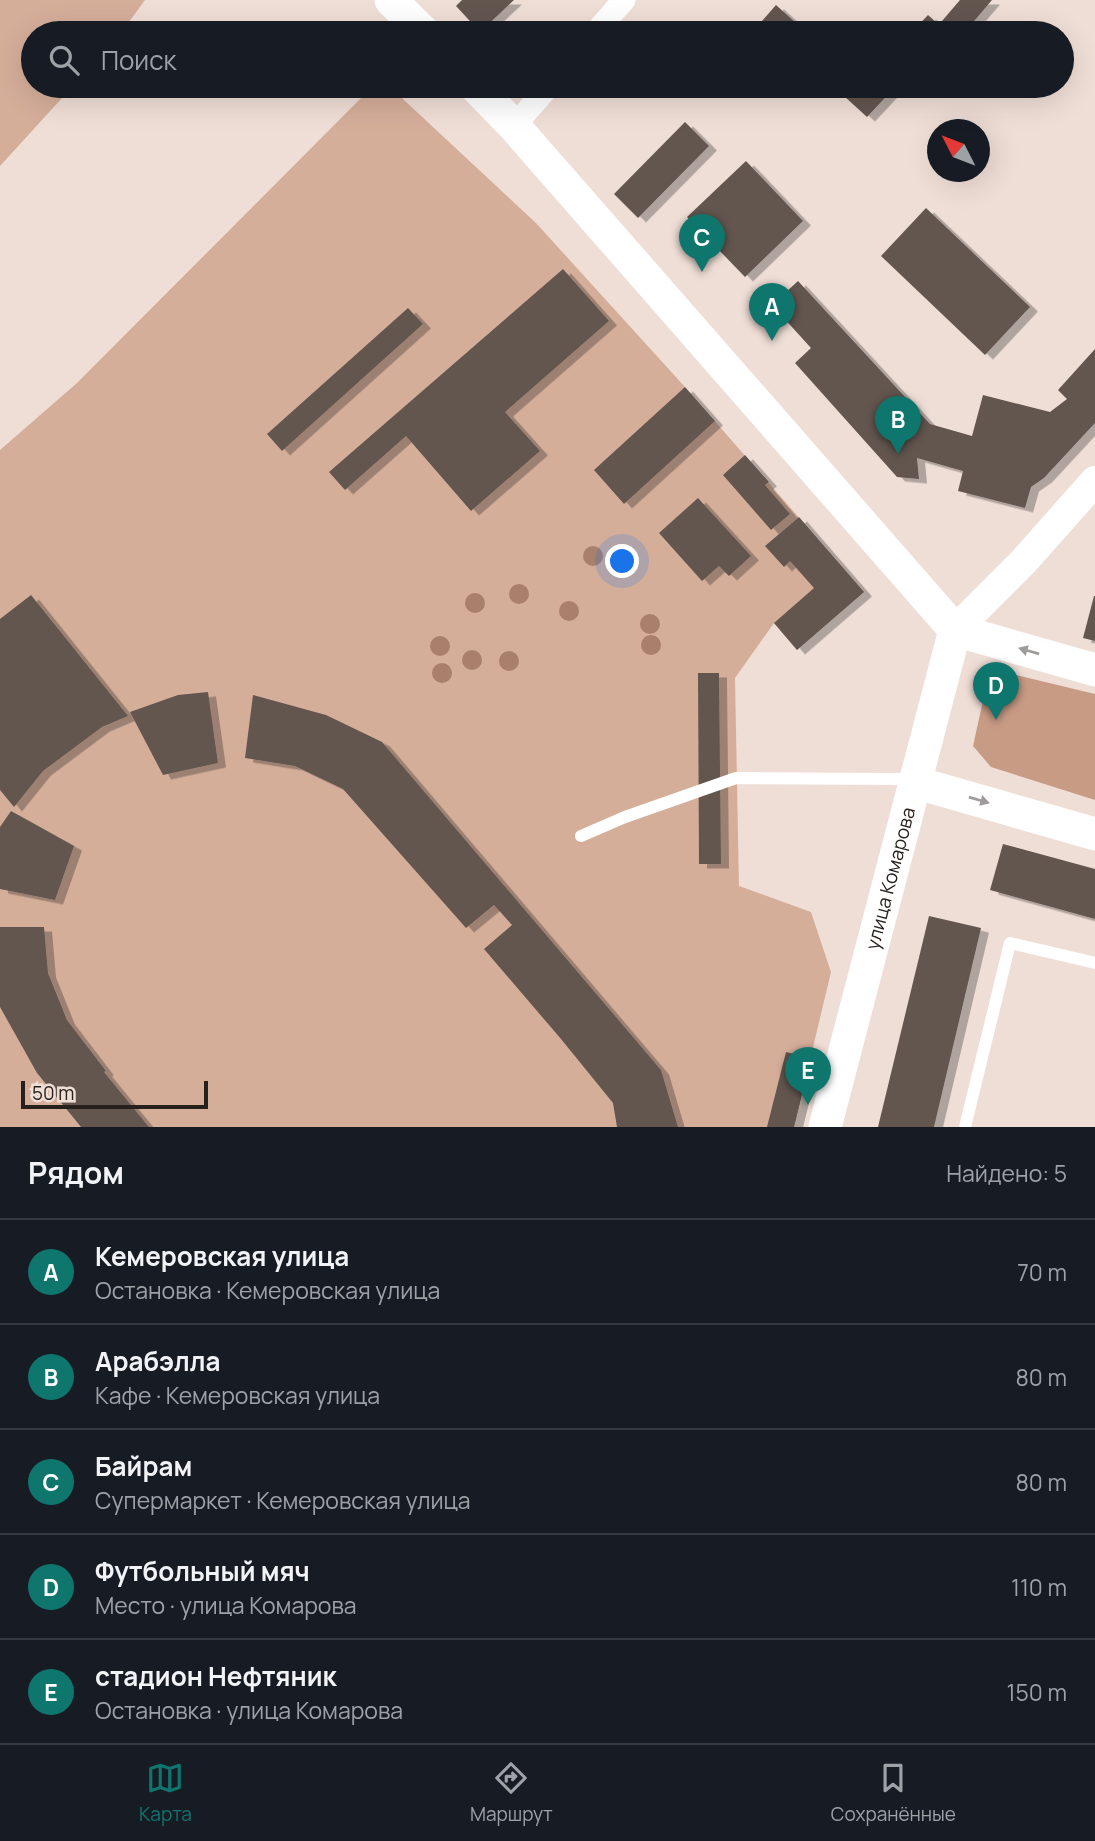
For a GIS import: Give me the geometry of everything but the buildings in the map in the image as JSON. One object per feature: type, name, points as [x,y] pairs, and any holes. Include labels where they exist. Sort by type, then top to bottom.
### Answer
[{"type":"main road","points":[[391,0],[412,21]]},
{"type":"main road","points":[[487,98],[955,630],[1095,670]]},
{"type":"main road","name":"улица Комарова","points":[[825,1127],[955,630]]},
{"type":"main road","points":[[914,782],[1095,834]]},
{"type":"street","points":[[606,21],[624,0]]},
{"type":"street","points":[[514,126],[538,98]]},
{"type":"street","points":[[955,630],[1024,562],[1095,481]]},
{"type":"lane","points":[[581,836],[625,817],[736,778],[905,779],[914,782]]},
{"type":"lane","points":[[965,1127],[1010,943],[1095,964]]},
{"type":"shaded area","points":[[0,0],[145,0],[130,21],[21,21],[21,98],[62,98],[0,166]]},
{"type":"shaded area","points":[[361,98],[402,98],[536,223],[685,387],[864,592],[797,650],[774,623],[735,678],[739,886],[811,912],[831,972],[794,1127],[0,1127],[0,450],[77,383]]},
{"type":"shaded area","points":[[1016,675],[1095,694],[1095,800],[991,767],[973,746],[986,687]]},
{"type":"place","name":"Байрам","points":[[702,272]]},
{"type":"place","name":"Кемеровская улица","points":[[772,341]]},
{"type":"place","name":"Арабэлла","points":[[898,454]]},
{"type":"place","name":"Футбольный мяч","points":[[996,720]]},
{"type":"place","name":"стадион Нефтяник","points":[[808,1105]]}]
